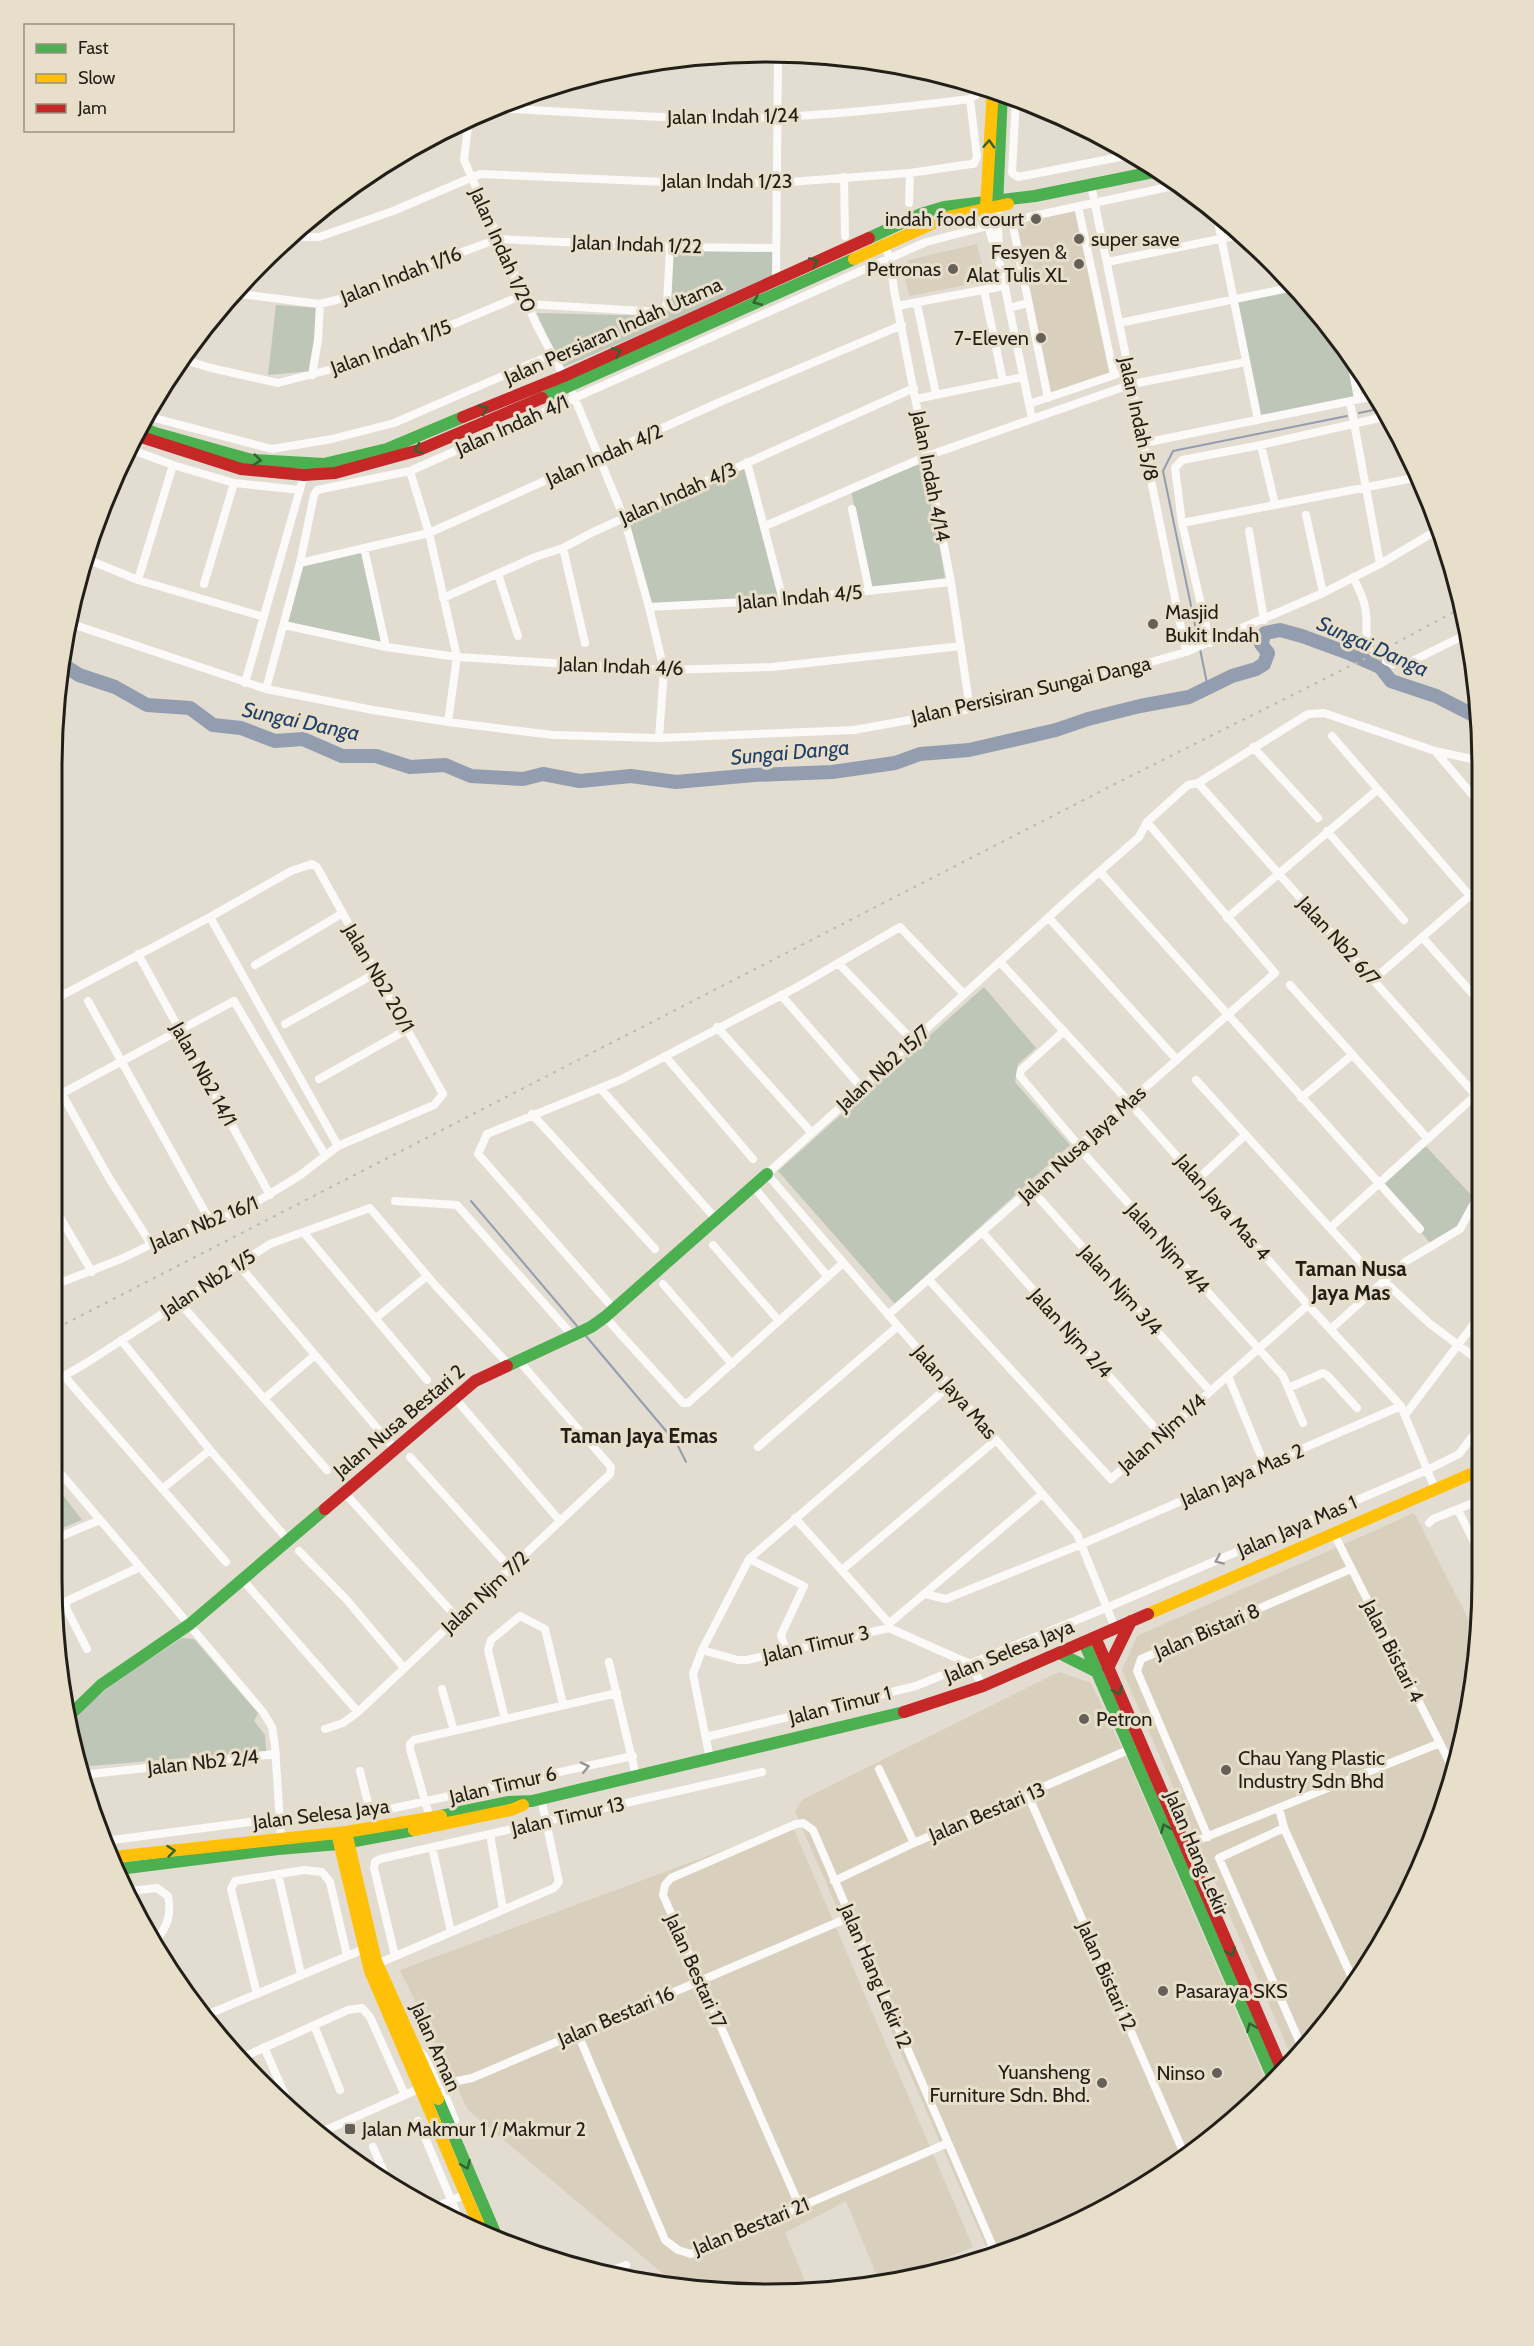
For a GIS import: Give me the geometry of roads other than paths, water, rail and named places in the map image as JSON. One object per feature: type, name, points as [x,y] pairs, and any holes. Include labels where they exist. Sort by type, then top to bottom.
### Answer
[{"type":"main road","points":[[992,204],[993,99]]},
{"type":"main road","points":[[992,204],[1001,102]]},
{"type":"main road","points":[[992,204],[1148,173]]},
{"type":"main road","name":"Jalan Persiaran Indah Utama","points":[[143,438],[241,469],[304,475],[335,473],[419,450],[569,387],[884,244],[947,217],[992,204]]},
{"type":"main road","name":"Jalan Persiaran Indah Utama","points":[[148,430],[252,460],[324,464],[387,449],[569,387],[776,279],[921,214],[944,207],[992,204]]},
{"type":"main road","name":"Jalan Nusa Bestari 2","points":[[74,1711],[101,1686],[190,1624],[454,1396],[475,1381],[572,1335],[610,1313],[767,1174]]},
{"type":"main road","name":"Jalan Selesa Jaya","points":[[342,1838],[509,1802],[537,1799],[894,1715],[983,1686],[1472,1474]]},
{"type":"main road","points":[[1059,1653],[1103,1671],[1131,1621]]},
{"type":"main road","name":"Jalan Hang Lekir","points":[[1090,1640],[1180,1847],[1279,2064]]},
{"type":"main road","name":"Jalan Selesa Jaya","points":[[118,1857],[393,1835],[511,1810],[537,1799]]},
{"type":"main road","points":[[349,1864],[363,1846],[393,1835]]},
{"type":"main road","points":[[342,1838],[349,1864]]},
{"type":"main road","points":[[280,1844],[321,1850],[349,1864]]},
{"type":"main road","name":"Jalan Selesa Jaya","points":[[124,1868],[280,1844]]},
{"type":"main road","name":"Jalan Hang Lekir","points":[[1180,1847],[1271,2073]]},
{"type":"main road","name":"Jalan Aman","points":[[349,1864],[370,1971],[427,2086],[452,2130],[494,2230]]},
{"type":"main road","name":"Jalan Aman","points":[[349,1864],[377,1964],[414,2047],[478,2222]]},
{"type":"street","points":[[776,279],[778,62]]},
{"type":"street","points":[[970,99],[976,94]]},
{"type":"street","name":"Jalan Indah 1/24","points":[[513,109],[667,117],[778,117],[882,110],[970,99]]},
{"type":"street","name":"Jalan Indah 1/23","points":[[302,237],[318,237],[393,211],[480,174],[667,182],[776,183],[910,172],[974,164],[977,157],[970,99]]},
{"type":"street","points":[[1017,108],[1012,174],[1018,177],[1121,157]]},
{"type":"street","name":"Jalan Indah 1/20","points":[[468,128],[464,160],[471,178],[550,355],[569,387],[624,518],[664,670],[659,738]]},
{"type":"street","points":[[909,203],[910,172]]},
{"type":"street","points":[[844,177],[845,237]]},
{"type":"street","name":"Jalan Indah 5/8","points":[[1091,185],[1186,652]]},
{"type":"street","name":"Jalan Indah 4/1","points":[[266,689],[317,490],[410,471],[569,387],[890,259],[939,237],[1169,187]]},
{"type":"street","points":[[992,204],[992,225],[1032,419]]},
{"type":"street","points":[[1078,206],[1114,375]]},
{"type":"street","points":[[1012,221],[1048,398]]},
{"type":"street","points":[[1219,226],[1258,420]]},
{"type":"street","points":[[1107,262],[1232,237]]},
{"type":"street","name":"Jalan Indah 1/22","points":[[498,238],[670,247],[776,248]]},
{"type":"street","name":"Jalan Indah 1/16","points":[[244,294],[320,303],[348,297],[498,238]]},
{"type":"street","name":"Jalan Indah 4/14","points":[[884,244],[890,259],[897,306],[951,582],[970,709]]},
{"type":"street","points":[[527,304],[656,313],[664,310],[667,305],[670,247]]},
{"type":"street","points":[[897,306],[1004,286]]},
{"type":"street","points":[[1096,290],[1112,287]]},
{"type":"street","points":[[1119,323],[1285,289]]},
{"type":"street","points":[[984,290],[1003,381]]},
{"type":"street","name":"Jalan Indah 1/15","points":[[190,361],[221,371],[278,383],[370,359],[523,295]]},
{"type":"street","points":[[312,375],[318,339],[320,303]]},
{"type":"street","points":[[917,303],[936,394]]},
{"type":"street","points":[[1009,308],[1028,303]]},
{"type":"street","name":"Jalan Indah 4/2","points":[[300,563],[429,533],[720,402],[902,325]]},
{"type":"street","points":[[154,417],[272,449],[332,439],[394,423],[550,355]]},
{"type":"street","points":[[765,526],[927,456],[1132,384],[1246,362]]},
{"type":"street","points":[[1029,404],[1129,370]]},
{"type":"street","points":[[1351,372],[1354,424],[1380,564]]},
{"type":"street","points":[[916,399],[1023,377]]},
{"type":"street","name":"Jalan Indah 4/3","points":[[443,598],[535,557],[564,548],[624,518],[914,388]]},
{"type":"street","points":[[1144,442],[1368,397]]},
{"type":"street","points":[[1210,643],[1182,523],[1175,468],[1182,460],[1262,445],[1380,418]]},
{"type":"street","points":[[1262,445],[1275,504]]},
{"type":"street","points":[[136,451],[172,465],[234,483],[300,490]]},
{"type":"street","points":[[747,462],[783,600]]},
{"type":"street","points":[[138,580],[172,465]]},
{"type":"street","points":[[410,471],[429,533],[457,657],[448,722]]},
{"type":"street","points":[[245,683],[304,475]]},
{"type":"street","points":[[1182,523],[1411,479]]},
{"type":"street","points":[[204,584],[234,483]]},
{"type":"street","points":[[852,508],[869,590]]},
{"type":"street","points":[[1306,515],[1323,593]]},
{"type":"street","points":[[1249,531],[1264,620]]},
{"type":"street","name":"Jalan Persisiran Sungai Danga","points":[[76,625],[266,689],[448,722],[553,735],[659,738],[854,729],[970,709],[1078,683],[1186,652],[1323,593],[1380,564],[1432,533]]},
{"type":"street","points":[[364,548],[386,647]]},
{"type":"street","points":[[564,548],[585,643]]},
{"type":"street","points":[[93,562],[138,580],[264,617]]},
{"type":"street","points":[[498,574],[518,636]]},
{"type":"street","points":[[1353,577],[1364,602],[1367,617],[1365,634],[1370,648]]},
{"type":"street","name":"Jalan Indah 4/5","points":[[649,607],[783,600],[951,582]]},
{"type":"street","name":"Jalan Indah 4/6","points":[[284,625],[386,647],[457,657],[664,670],[772,667],[961,646]]},
{"type":"street","points":[[1386,661],[1406,664],[1460,637]]},
{"type":"street","name":"Jalan Nb2 15/7","points":[[767,1174],[964,994],[1101,873],[1139,837],[1146,822],[1188,785],[1198,783],[1308,714],[1324,713],[1435,751],[1472,759]]},
{"type":"street","points":[[1332,736],[1470,896],[1373,980]]},
{"type":"street","points":[[1253,747],[1318,818]]},
{"type":"street","points":[[1435,751],[1472,794]]},
{"type":"street","name":"Jalan Nb2 6/7","points":[[1198,783],[1472,1089]]},
{"type":"street","points":[[1146,822],[1227,918],[1377,790]]},
{"type":"street","points":[[1327,831],[1404,920]]},
{"type":"street","name":"Jalan Nb2 20/1","points":[[210,917],[291,871],[312,864],[317,867],[441,1086],[443,1094],[440,1100]]},
{"type":"street","points":[[1101,873],[1420,1229]]},
{"type":"street","points":[[255,965],[343,913]]},
{"type":"street","points":[[62,995],[210,917],[338,1146]]},
{"type":"street","points":[[1049,918],[1177,1060]]},
{"type":"street","name":"Jalan Nusa Jaya Mas","points":[[888,1315],[1275,973],[1227,918]]},
{"type":"street","points":[[843,1263],[688,1403],[683,1402],[478,1154],[487,1134],[620,1080],[839,964],[900,927],[964,994]]},
{"type":"street","points":[[1422,937],[1472,993]]},
{"type":"street","name":"Jalan Nb2 14/1","points":[[138,954],[270,1195]]},
{"type":"street","name":"Jalan Jaya Mas 4","points":[[1000,962],[1129,1102],[1308,1305],[1332,1328],[1401,1406],[1435,1489]]},
{"type":"street","points":[[839,964],[913,1041]]},
{"type":"street","points":[[285,1024],[376,973]]},
{"type":"street","points":[[1290,986],[1428,1139]]},
{"type":"street","points":[[781,995],[862,1088]]},
{"type":"street","points":[[88,1001],[210,1221]]},
{"type":"street","points":[[62,1091],[234,1001],[325,1155]]},
{"type":"street","points":[[717,1027],[812,1133]]},
{"type":"street","points":[[319,1079],[408,1029]]},
{"type":"street","name":"Jalan Njm 4/4","points":[[1064,1031],[1022,1070],[1020,1076],[1079,1147],[1282,1376],[1304,1423]]},
{"type":"street","points":[[1301,1098],[1352,1054]]},
{"type":"street","points":[[664,1056],[753,1159]]},
{"type":"street","points":[[1196,1080],[1368,1270]]},
{"type":"street","points":[[600,1088],[716,1219]]},
{"type":"street","points":[[62,1097],[151,1244]]},
{"type":"street","name":"Jalan Nb2 16/1","points":[[62,1282],[92,1272],[151,1244],[210,1221],[242,1212],[270,1195],[338,1146],[434,1105],[440,1100]]},
{"type":"street","points":[[1330,1228],[1472,1101]]},
{"type":"street","points":[[532,1114],[655,1249]]},
{"type":"street","points":[[1198,1179],[1245,1135]]},
{"type":"street","name":"Jalan Jaya Mas","points":[[767,1174],[1077,1534],[1115,1628]]},
{"type":"street","points":[[753,1185],[828,1277]]},
{"type":"street","name":"Jalan Njm 3/4","points":[[1031,1189],[1210,1391]]},
{"type":"street","points":[[395,1201],[457,1205],[572,1335]]},
{"type":"street","points":[[1332,1328],[1405,1262],[1460,1229],[1472,1207]]},
{"type":"street","name":"Jalan Nb2 1/5","points":[[62,1377],[270,1244],[370,1208],[427,1276]]},
{"type":"street","points":[[62,1221],[92,1272]]},
{"type":"street","name":"Jalan Njm 2/4","points":[[982,1232],[1161,1435]]},
{"type":"street","points":[[304,1233],[427,1380]]},
{"type":"street","points":[[712,1245],[779,1321]]},
{"type":"street","points":[[238,1264],[394,1448]]},
{"type":"street","points":[[376,1318],[427,1276],[514,1363]]},
{"type":"street","name":"Jalan Njm 1/4","points":[[929,1280],[1111,1479],[1308,1305]]},
{"type":"street","points":[[1384,1281],[1429,1323],[1472,1355]]},
{"type":"street","points":[[663,1284],[732,1364]]},
{"type":"street","points":[[179,1302],[327,1470]]},
{"type":"street","points":[[758,1447],[898,1326]]},
{"type":"street","points":[[1405,1415],[1472,1326]]},
{"type":"street","points":[[121,1340],[288,1540]]},
{"type":"street","points":[[264,1399],[315,1355]]},
{"type":"street","name":"Jalan Njm 7/2","points":[[325,1730],[343,1723],[358,1712],[611,1471],[611,1467],[514,1363]]},
{"type":"street","points":[[1288,1388],[1323,1373],[1357,1408]]},
{"type":"street","points":[[1228,1376],[1265,1466]]},
{"type":"street","points":[[62,1379],[225,1562]]},
{"type":"street","points":[[710,1759],[693,1678],[702,1650],[749,1558],[949,1386]]},
{"type":"street","points":[[454,1396],[560,1521]]},
{"type":"street","name":"Jalan Jaya Mas 2","points":[[925,1594],[946,1599],[1082,1544],[1401,1406]]},
{"type":"street","name":"Jalan Jaya Mas 1","points":[[970,1664],[1427,1470],[1459,1454],[1472,1437]]},
{"type":"street","points":[[842,1570],[996,1440]]},
{"type":"street","points":[[162,1489],[210,1449]]},
{"type":"street","points":[[410,1457],[510,1568]]},
{"type":"street","points":[[62,1475],[263,1712],[272,1726],[276,1754]]},
{"type":"street","points":[[344,1492],[457,1618]]},
{"type":"street","points":[[795,1518],[891,1622],[1042,1494]]},
{"type":"street","points":[[1429,1523],[1433,1519],[1472,1504]]},
{"type":"street","points":[[1458,1510],[1472,1537]]},
{"type":"street","points":[[62,1536],[100,1520]]},
{"type":"street","name":"Jalan Bistari 4","points":[[1333,1532],[1448,1760]]},
{"type":"street","points":[[299,1551],[346,1599],[404,1668]]},
{"type":"street","points":[[749,1558],[804,1586],[781,1635],[786,1650]]},
{"type":"street","points":[[87,1649],[66,1608],[67,1601],[140,1567]]},
{"type":"street","name":"Jalan Bistari 8","points":[[1208,1836],[1137,1671],[1139,1663],[1142,1659],[1352,1569]]},
{"type":"street","points":[[242,1579],[358,1712]]},
{"type":"street","points":[[505,1719],[488,1650],[491,1640],[520,1616],[545,1629],[563,1704]]},
{"type":"street","name":"Jalan Timur 3","points":[[702,1650],[742,1660],[889,1628],[970,1664]]},
{"type":"street","points":[[609,1662],[636,1776]]},
{"type":"street","points":[[970,1664],[983,1686]]},
{"type":"street","name":"Jalan Timur 1","points":[[706,1737],[916,1686],[970,1664]]},
{"type":"street","points":[[442,1689],[454,1731]]},
{"type":"street","points":[[430,1818],[410,1744],[414,1740],[617,1693]]},
{"type":"street","points":[[1180,1847],[1440,1743]]},
{"type":"street","name":"Jalan Bestari 13","points":[[834,1881],[1136,1746]]},
{"type":"street","name":"Jalan Nb2 2/4","points":[[90,1775],[276,1754],[280,1844]]},
{"type":"street","name":"Jalan Timur 6","points":[[360,1771],[369,1807],[373,1811],[425,1803],[633,1756]]},
{"type":"street","points":[[879,1769],[914,1844]]},
{"type":"street","name":"Jalan Timur 13","points":[[395,1956],[374,1868],[375,1862],[380,1859],[762,1772]]},
{"type":"street","name":"Jalan Bistari 12","points":[[1028,1795],[1182,2149]]},
{"type":"street","points":[[377,1964],[557,1885],[559,1882],[546,1820],[537,1799]]},
{"type":"street","points":[[1279,1808],[1284,1827],[1351,1975]]},
{"type":"street","points":[[112,1840],[280,1818]]},
{"type":"street","name":"Jalan Bestari 17","points":[[800,2207],[663,1895],[665,1885],[671,1878],[796,1824],[803,1823],[813,1830]]},
{"type":"street","points":[[1284,1827],[1220,1858],[1299,2041]]},
{"type":"street","name":"Jalan Hang Lekir 12","points":[[813,1830],[992,2247]]},
{"type":"street","points":[[490,1834],[503,1910]]},
{"type":"street","points":[[432,1846],[451,1932]]},
{"type":"street","points":[[256,1994],[231,1888],[232,1883],[240,1879],[312,1869],[326,1876],[330,1882],[347,1955]]},
{"type":"street","points":[[278,1874],[301,1974]]},
{"type":"street","points":[[134,1890],[157,1888],[168,1896],[171,1910],[166,1928],[159,1937]]},
{"type":"street","name":"Jalan Bestari 16","points":[[448,2084],[472,2078],[850,1917]]},
{"type":"street","points":[[211,2013],[364,1949]]},
{"type":"street","points":[[247,2055],[357,2008],[366,2011],[370,2017],[405,2095]]},
{"type":"street","points":[[314,2025],[340,2090]]},
{"type":"street","name":"Jalan Bestari 21","points":[[577,2032],[666,2240],[678,2250],[691,2254],[948,2143]]},
{"type":"street","points":[[414,2047],[425,2055],[438,2080],[442,2084],[448,2084],[444,2093],[455,2120],[452,2130]]},
{"type":"street","points":[[264,2048],[284,2092]]},
{"type":"street","points":[[326,2129],[427,2086]]},
{"type":"street","points":[[418,2121],[456,2213]]},
{"type":"street","points":[[373,2147],[384,2171]]},
{"type":"street","points":[[441,2205],[466,2194]]},
{"type":"street","points":[[618,2268],[626,2265]]},
{"type":"waterway","points":[[1359,413],[1375,410]]},
{"type":"waterway","points":[[1199,644],[1163,471],[1173,451],[1347,416]]},
{"type":"waterway","name":"Sungai Danga","points":[[69,669],[79,675],[115,687],[147,705],[190,708],[213,725],[241,728],[275,741],[303,739],[342,756],[376,756],[410,767],[445,765],[471,776],[523,779],[543,774],[580,781],[631,776],[676,782],[754,775],[832,772],[895,763],[920,754],[969,750],[1056,730],[1140,706],[1189,697],[1232,676],[1256,669],[1264,664],[1268,653],[1261,644],[1265,633],[1280,630],[1351,654],[1380,667],[1391,681],[1436,696],[1470,713]]},
{"type":"waterway","points":[[1200,649],[1208,688]]},
{"type":"waterway","points":[[471,1201],[577,1326]]},
{"type":"waterway","points":[[586,1336],[677,1444],[686,1462]]},
{"type":"tunnel","points":[[1369,648],[1386,661]]},
{"type":"railway","points":[[62,1325],[1455,611]]},
{"type":"place","name":"indah food court","points":[[1036,219]]},
{"type":"place","name":"super save","points":[[1079,239]]},
{"type":"place","name":"Fesyen & Alat Tulis XL","points":[[1079,264]]},
{"type":"place","name":"Petronas","points":[[953,269]]},
{"type":"place","name":"7-Eleven","points":[[1041,338]]},
{"type":"place","name":"Masjid Bukit Indah","points":[[1153,624]]},
{"type":"place","name":"Petron","points":[[1084,1719]]},
{"type":"place","name":"Chau Yang Plastic Industry Sdn Bhd","points":[[1226,1770]]},
{"type":"place","name":"Pasaraya SKS","points":[[1163,1991]]},
{"type":"place","name":"Ninso","points":[[1217,2073]]},
{"type":"place","name":"Yuansheng Furniture Sdn. Bhd.","points":[[1102,2083]]},
{"type":"place","name":"Jalan Makmur 1 / Makmur 2","points":[[350,2129]]},
{"type":"district","name":"Taman Nusa Jaya Mas","points":[[1351,1280]]},
{"type":"district","name":"Taman Jaya Emas","points":[[639,1435]]}]
